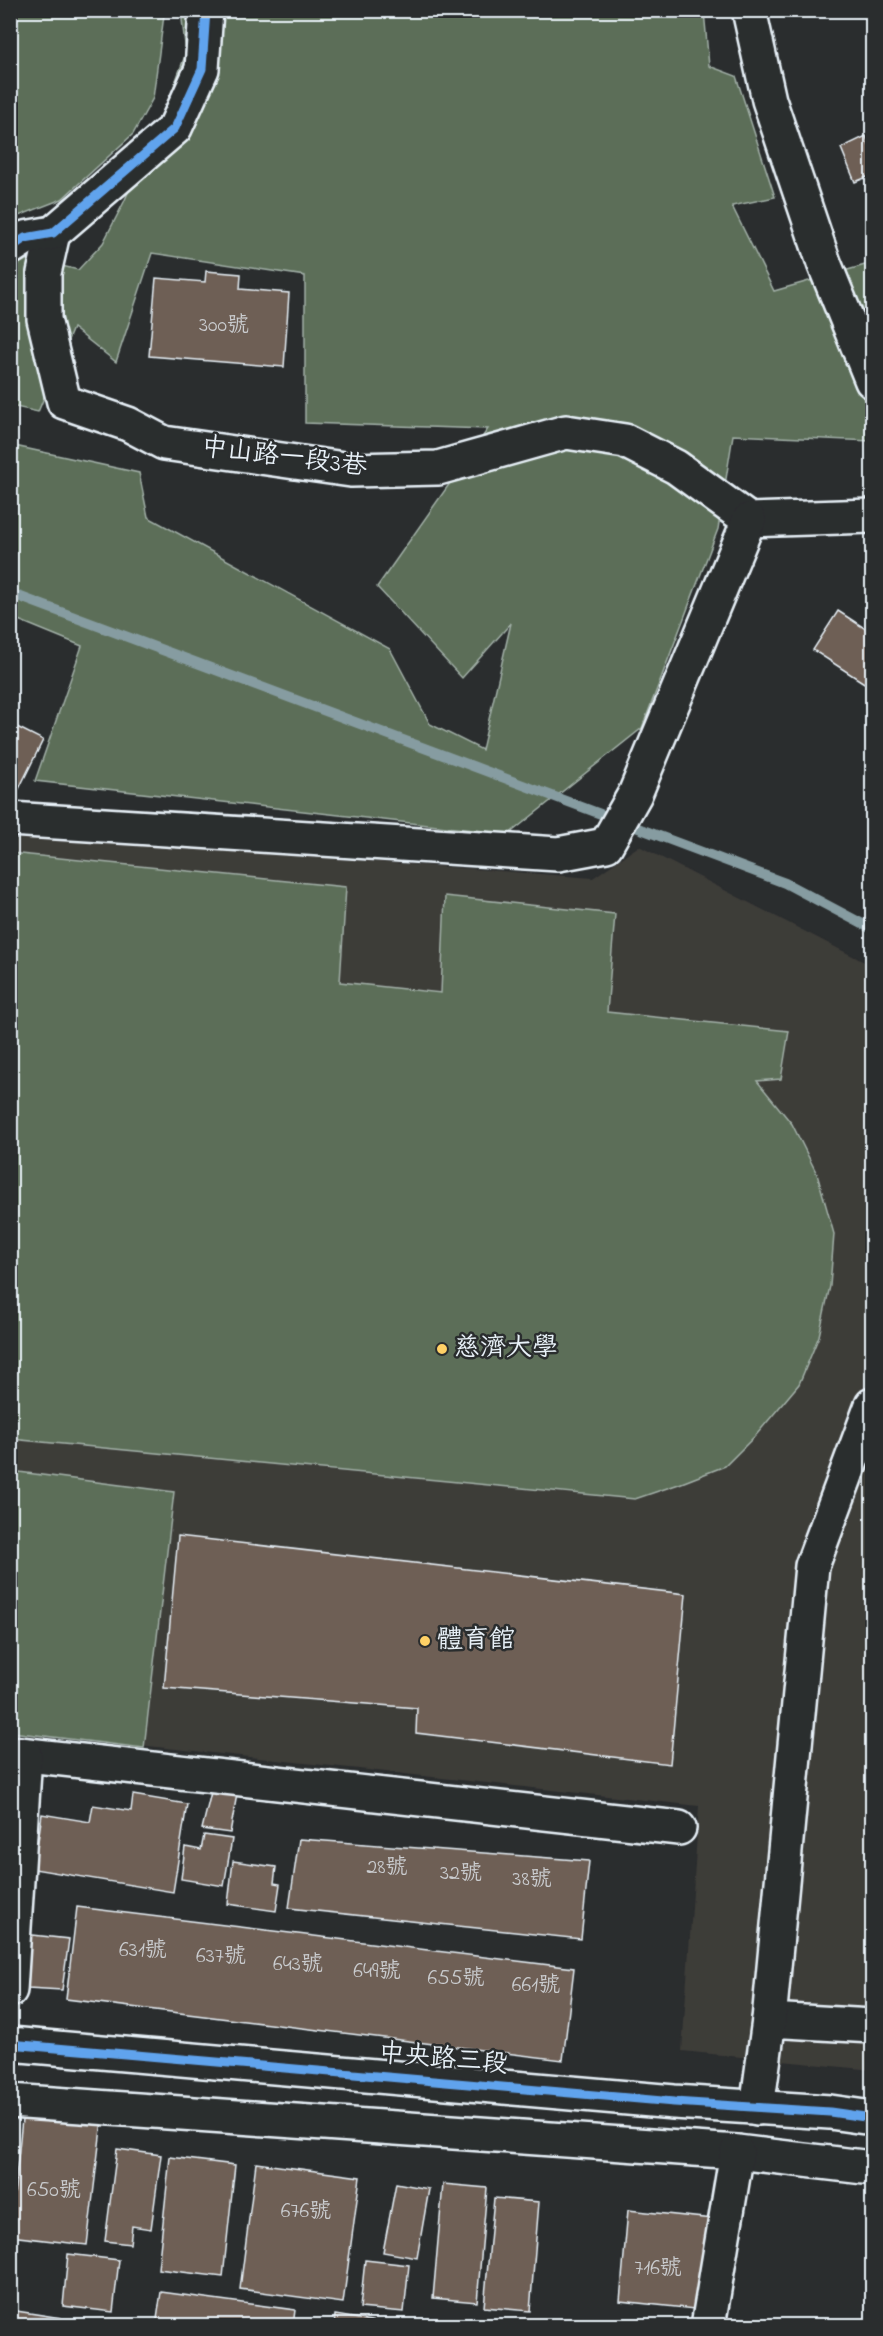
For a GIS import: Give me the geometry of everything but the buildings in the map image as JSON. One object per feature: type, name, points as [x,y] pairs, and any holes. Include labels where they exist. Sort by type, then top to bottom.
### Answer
[{"type":"street","points":[[10,248],[25,238],[53,233],[175,128],[202,69],[206,10]]},
{"type":"street","points":[[749,10],[769,100],[824,263],[873,381]]},
{"type":"street","name":"中山路一段3巷","points":[[53,233],[44,273],[44,319],[64,402],[128,424],[164,443],[351,470],[438,468],[566,432],[625,441],[676,467],[749,520]]},
{"type":"street","points":[[10,819],[558,854],[606,845],[635,795],[749,520],[873,516]]},
{"type":"street","points":[[757,2108],[769,2020],[812,1566],[873,1405]]},
{"type":"street","points":[[10,1990],[18,1754],[679,1828]]},
{"type":"street","points":[[769,2020],[873,2026]]},
{"type":"street","name":"中央路三段","points":[[10,2044],[674,2102],[830,2112],[873,2118]]},
{"type":"street","points":[[10,2101],[737,2152],[873,2168]]},
{"type":"street","points":[[708,2325],[737,2152]]},
{"type":"shaded area","name":"慈濟大學","points":[[23,835],[593,878],[639,846],[872,966],[872,2070],[682,2051],[699,1806],[11,1731],[11,843]]},
{"type":"green space","points":[[11,10],[163,10],[164,15],[153,98],[133,134],[62,199],[11,219]]},
{"type":"green space","points":[[181,11],[704,11],[709,66],[736,76],[775,197],[732,206],[774,291],[872,263],[872,441],[733,435],[718,529],[642,728],[509,834],[35,781],[82,646],[11,617],[10,445],[139,473],[148,517],[390,649],[430,724],[482,750],[511,623],[462,678],[377,587],[488,429],[305,423],[305,276],[152,253],[116,362],[73,328],[38,412],[11,406],[11,268],[30,258],[78,270],[103,243],[124,202],[171,94],[186,53]]},
{"type":"green space","points":[[10,853],[346,887],[340,982],[441,993],[445,896],[615,914],[607,1012],[789,1031],[781,1079],[757,1081],[792,1124],[817,1174],[834,1234],[830,1286],[819,1336],[799,1384],[757,1434],[725,1466],[635,1499],[11,1439]]},
{"type":"green space","points":[[11,1471],[174,1492],[144,1748],[11,1732]]},
{"type":"waterway","points":[[10,593],[785,883],[872,929]]},
{"type":"cycle path","points":[[10,248],[25,238],[53,233],[175,128],[202,69],[206,10]]},
{"type":"cycle path","points":[[10,2044],[674,2102],[830,2112],[872,2118]]},
{"type":"place","name":"慈濟大學","points":[[442,1349]]},
{"type":"place","name":"體育館","points":[[425,1641]]}]
